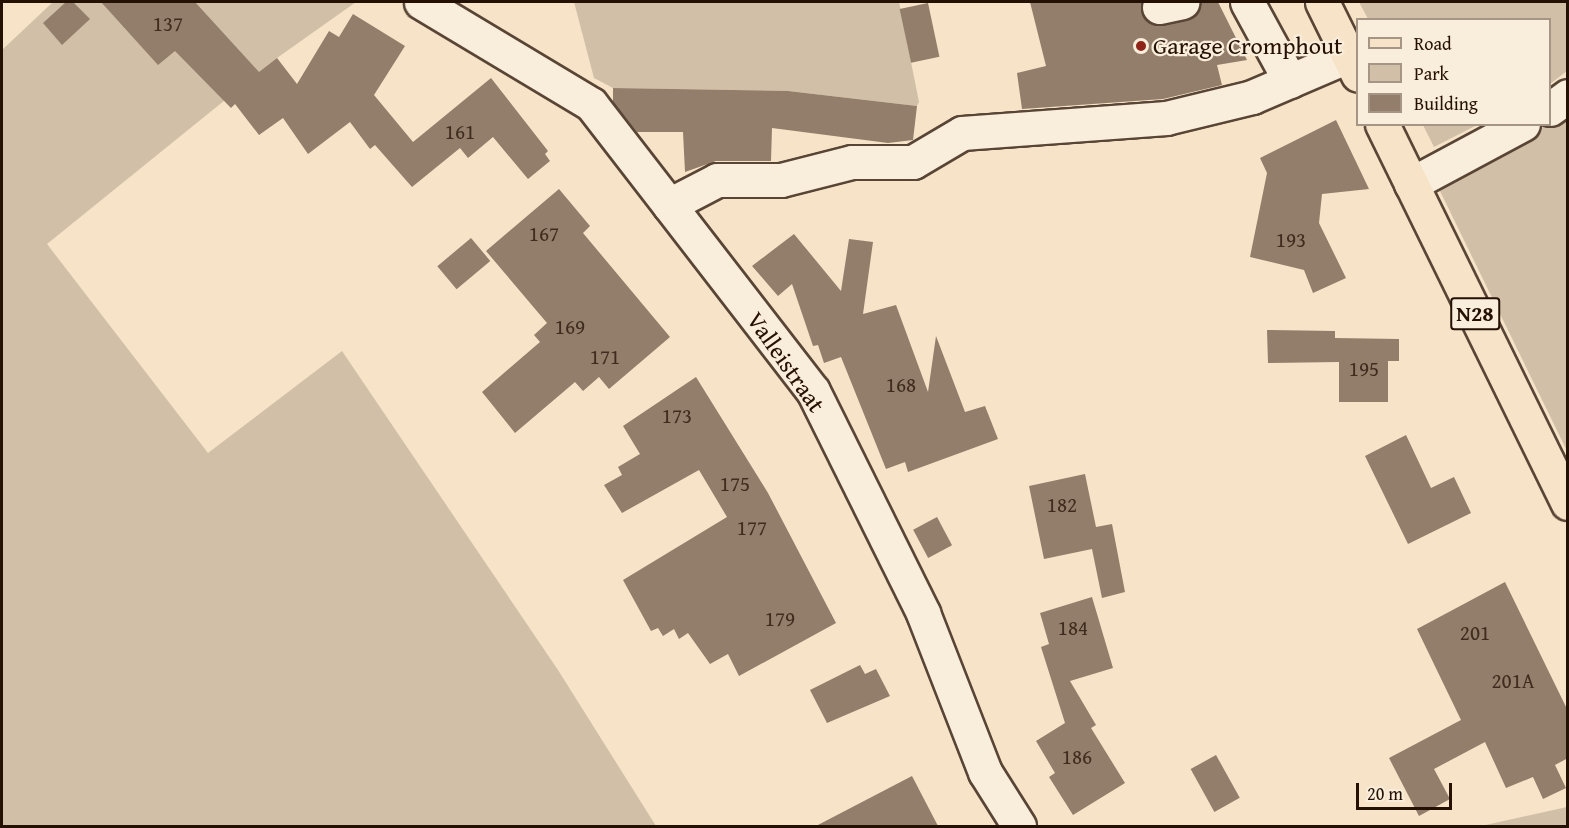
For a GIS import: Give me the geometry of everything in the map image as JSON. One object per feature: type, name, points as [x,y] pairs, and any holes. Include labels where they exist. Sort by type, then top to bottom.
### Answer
[{"type":"main road","points":[[1322,2],[1353,65]]},
{"type":"main road","name":"N28","points":[[1383,126],[1568,503]]},
{"type":"street","name":"Valleistraat","points":[[421,2],[591,104],[813,391],[923,613],[985,772],[1019,826]]},
{"type":"street","points":[[1247,2],[1290,81]]},
{"type":"street","points":[[669,206],[717,180],[781,180],[852,162],[912,162],[962,133],[1166,118],[1252,97],[1290,81],[1353,65]]},
{"type":"street","points":[[1551,108],[1568,96]]},
{"type":"street","points":[[1411,184],[1519,126]]},
{"type":"green space","points":[[53,2],[356,2],[277,58],[47,244],[208,453],[342,351],[558,670],[656,826],[2,826],[2,50]]},
{"type":"green space","points":[[574,2],[899,2],[919,102],[917,106],[788,91],[613,88],[594,78]]},
{"type":"green space","points":[[1359,2],[1567,2],[1567,71],[1551,83],[1551,18],[1367,18]]},
{"type":"green space","points":[[1567,113],[1567,451],[1438,187],[1544,126],[1551,126],[1551,122]]},
{"type":"green space","points":[[1424,126],[1475,126],[1434,147]]},
{"type":"green space","points":[[1567,807],[1567,826],[1481,826]]},
{"type":"building","points":[[66,2],[73,2],[90,19],[62,45],[43,23]]},
{"type":"building","points":[[101,2],[195,2],[259,72],[277,58],[297,84],[329,31],[339,37],[353,14],[405,46],[374,95],[413,142],[491,78],[548,151],[545,154],[550,161],[528,179],[493,137],[468,158],[460,148],[412,187],[375,145],[370,149],[350,122],[308,154],[283,118],[259,135],[235,104],[231,108],[175,51],[158,65]]},
{"type":"building","name":"Garage Cromphout","points":[[1030,2],[1141,2],[1145,19],[1162,25],[1194,16],[1200,2],[1218,2],[1247,60],[1217,65],[1222,85],[1163,99],[1022,109],[1017,73],[1046,66]]},
{"type":"building","points":[[928,3],[939,57],[911,63],[900,9]]},
{"type":"building","points":[[613,88],[788,91],[917,106],[913,140],[888,143],[772,128],[771,161],[716,161],[685,172],[683,132],[637,132],[613,102]]},
{"type":"building","points":[[1336,120],[1369,189],[1322,194],[1319,223],[1346,278],[1313,293],[1304,270],[1250,257],[1267,173],[1260,158]]},
{"type":"building","points":[[559,189],[590,226],[583,233],[670,337],[609,389],[599,377],[583,391],[575,382],[515,433],[482,392],[540,342],[534,335],[547,323],[486,251]]},
{"type":"building","points":[[794,234],[841,291],[849,239],[873,242],[863,314],[896,305],[928,392],[936,336],[965,412],[985,406],[998,439],[908,472],[905,462],[886,469],[841,357],[824,363],[818,345],[813,346],[792,284],[778,296],[752,266]]},
{"type":"building","points":[[471,238],[490,261],[457,289],[437,266]]},
{"type":"building","points":[[1267,330],[1335,331],[1335,338],[1399,339],[1399,361],[1388,361],[1388,402],[1339,402],[1339,362],[1268,363]]},
{"type":"building","points":[[696,377],[768,493],[836,623],[739,676],[728,654],[710,664],[688,633],[679,639],[674,629],[663,636],[658,628],[651,631],[623,580],[727,517],[699,470],[622,513],[604,485],[622,475],[618,467],[640,454],[623,426]]},
{"type":"building","points":[[1406,435],[1431,488],[1454,477],[1471,513],[1408,544],[1365,456]]},
{"type":"building","points":[[1085,474],[1096,527],[1112,524],[1125,592],[1102,598],[1092,549],[1044,559],[1029,486]]},
{"type":"building","points":[[937,517],[952,545],[928,558],[913,530]]},
{"type":"building","points":[[1505,582],[1568,711],[1568,758],[1555,765],[1566,788],[1543,799],[1533,777],[1506,788],[1485,742],[1434,769],[1450,799],[1419,816],[1389,758],[1461,720],[1417,629]]},
{"type":"building","points":[[1092,597],[1113,668],[1070,681],[1096,725],[1091,728],[1125,783],[1073,815],[1049,777],[1055,773],[1036,741],[1065,723],[1041,647],[1049,644],[1040,613]]},
{"type":"building","points":[[860,665],[865,674],[876,669],[890,696],[827,723],[810,690]]},
{"type":"building","points":[[1216,755],[1240,798],[1214,812],[1191,769]]},
{"type":"building","points":[[912,776],[938,826],[816,826]]},
{"type":"place","name":"Garage Cromphout","points":[[1141,46]]}]
